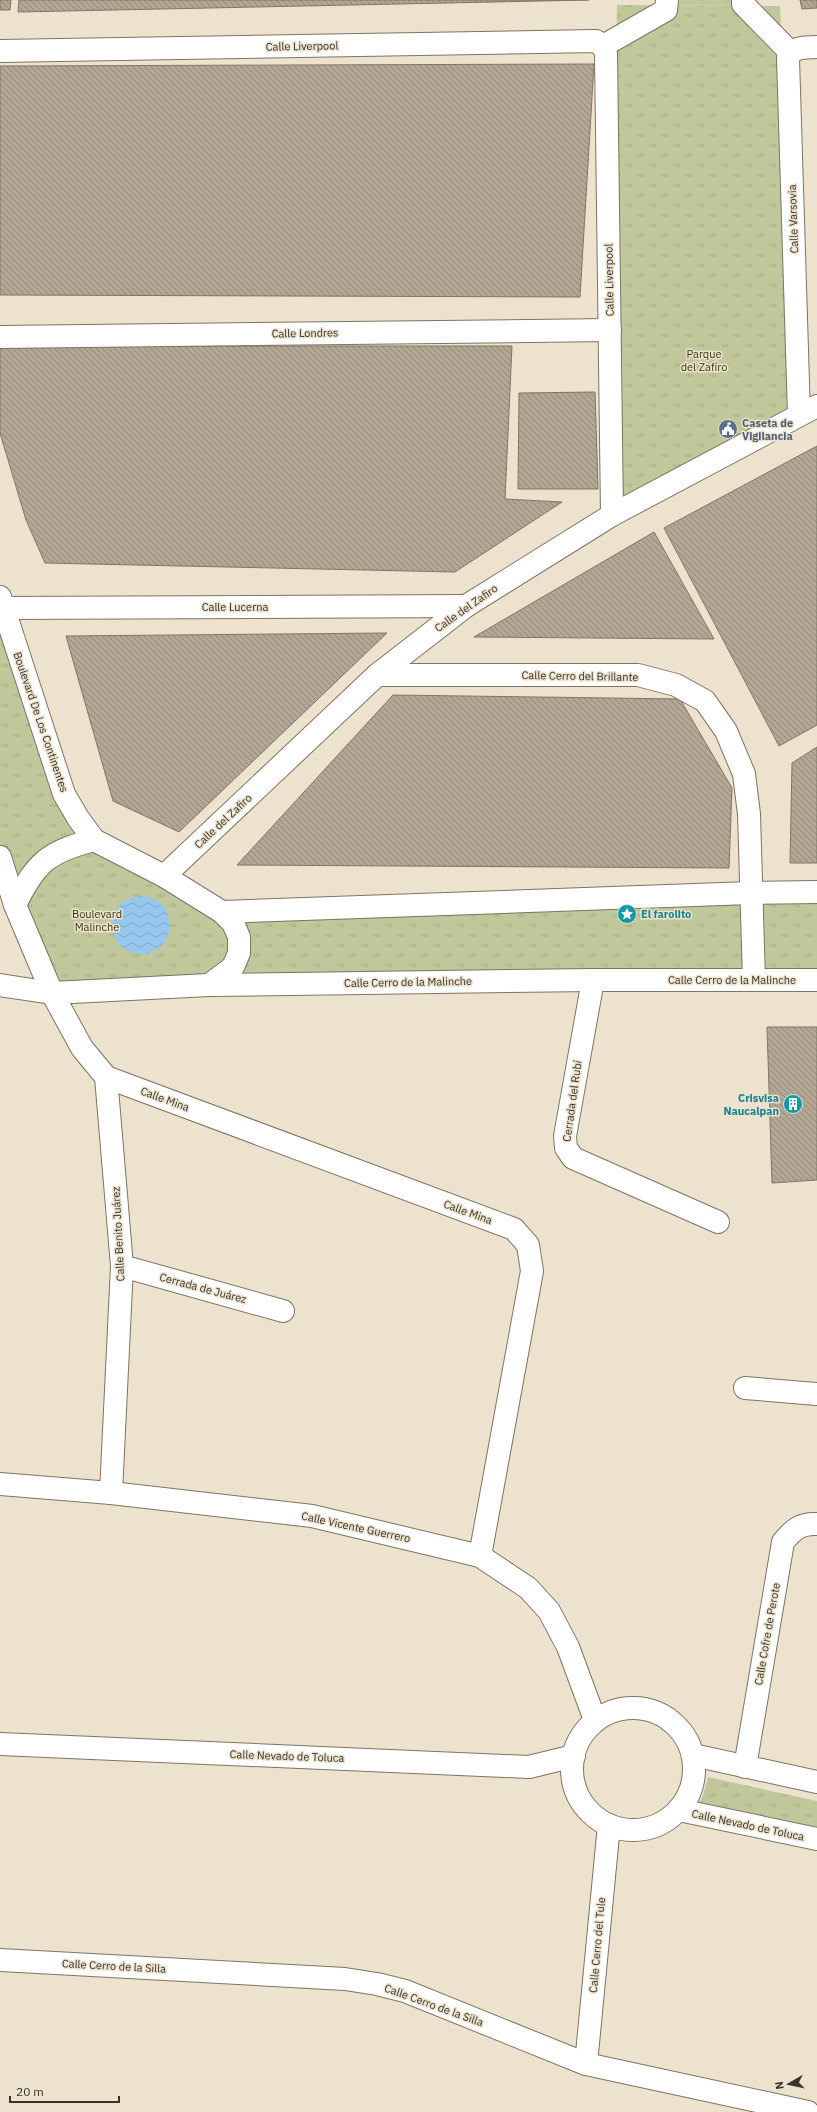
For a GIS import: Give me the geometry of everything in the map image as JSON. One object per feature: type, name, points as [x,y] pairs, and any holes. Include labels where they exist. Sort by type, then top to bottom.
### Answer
[{"type":"street","points":[[603,46],[666,10],[667,0]]},
{"type":"street","points":[[743,0],[743,4],[790,52],[796,48],[817,47]]},
{"type":"street","name":"Calle Liverpool","points":[[0,51],[596,41],[603,46],[606,54],[612,515]]},
{"type":"street","name":"Calle Varsovia","points":[[790,52],[788,58],[808,411]]},
{"type":"street","name":"Calle Londres","points":[[0,337],[610,330]]},
{"type":"street","name":"Calle del Zafiro","points":[[164,876],[378,675],[466,606],[612,515],[808,411]]},
{"type":"street","name":"Calle Lucerna","points":[[1,602],[466,606]]},
{"type":"street","name":"Boulevard De Los Continentes","points":[[1,602],[64,794],[78,818],[94,840],[164,876],[222,912],[233,923],[239,937],[240,953],[233,967],[209,985]]},
{"type":"street","name":"Calle Cerro del Brillante","points":[[378,675],[638,676],[676,684],[705,701],[726,731],[744,774],[749,814],[750,893],[754,980]]},
{"type":"street","points":[[15,905],[30,877],[38,867],[52,855],[66,847],[94,840]]},
{"type":"street","points":[[0,858],[15,905],[52,993],[82,1048],[106,1077]]},
{"type":"street","points":[[222,912],[750,893],[817,892]]},
{"type":"street","name":"Calle Cerro de la Malinche","points":[[0,985],[52,993],[209,985],[593,980],[817,980]]},
{"type":"street","name":"Cerrada del Rubí","points":[[593,980],[565,1136],[566,1148],[573,1158],[718,1222]]},
{"type":"street","name":"Calle Benito Juárez","points":[[106,1077],[122,1266],[111,1493]]},
{"type":"street","name":"Calle Mina","points":[[106,1077],[514,1229],[528,1246],[532,1272],[480,1556]]},
{"type":"street","name":"Cerrada de Juárez","points":[[122,1266],[283,1311]]},
{"type":"street","points":[[745,1388],[817,1394]]},
{"type":"street","name":"Calle Vicente Guerrero","points":[[0,1484],[111,1493],[312,1516],[480,1556],[528,1588],[549,1611],[568,1647],[595,1720]]},
{"type":"street","name":"Calle Cofre de Perote","points":[[745,1767],[783,1542],[795,1528],[809,1524],[817,1524]]},
{"type":"street","points":[[634,1707],[654,1711],[672,1720],[685,1736],[693,1755],[694,1774],[690,1793],[679,1810],[664,1822],[647,1829],[627,1830],[609,1825],[591,1813],[579,1797],[573,1777],[574,1756],[581,1736],[595,1720],[613,1710],[634,1707]]},
{"type":"street","name":"Calle Nevado de Toluca","points":[[0,1744],[529,1767],[574,1756]]},
{"type":"street","points":[[693,1755],[817,1782]]},
{"type":"street","name":"Calle Nevado de Toluca","points":[[679,1810],[817,1839]]},
{"type":"street","name":"Calle Cerro del Tule","points":[[586,2064],[609,1825]]},
{"type":"street","name":"Calle Cerro de la Silla","points":[[0,1960],[345,1979],[377,1984],[405,1991],[586,2064],[808,2112]]},
{"type":"green space","points":[[667,0],[748,0],[748,6],[667,5]]},
{"type":"green space","name":"Parque del Zafíro","points":[[617,5],[780,6],[799,415],[612,515]]},
{"type":"green space","name":"Boulevard Malinche","points":[[0,597],[64,794],[94,839],[221,912],[817,888],[817,979],[52,993],[0,857]]},
{"type":"green space","points":[[708,1777],[817,1801],[817,1836],[694,1811],[703,1796]]},
{"type":"water","points":[[135,896],[147,896],[157,900],[166,909],[170,919],[170,931],[162,946],[147,954],[135,954],[125,950],[116,941],[112,931],[112,919],[116,909],[125,900]]},
{"type":"building","points":[[0,0],[11,0],[10,10],[0,10]]},
{"type":"building","points":[[19,0],[589,0],[18,12]]},
{"type":"building","points":[[800,0],[817,0],[817,8],[802,9]]},
{"type":"building","points":[[594,64],[580,297],[0,295],[0,66]]},
{"type":"building","points":[[0,346],[512,346],[505,499],[562,502],[455,572],[45,563],[26,520],[0,433]]},
{"type":"building","points":[[595,392],[598,489],[518,489],[519,393]]},
{"type":"building","points":[[817,446],[817,725],[779,746],[664,528]]},
{"type":"building","points":[[654,532],[714,639],[474,637]]},
{"type":"building","points":[[387,633],[179,832],[113,801],[66,636]]},
{"type":"building","points":[[393,695],[680,699],[732,788],[729,868],[237,865]]},
{"type":"building","points":[[817,747],[817,863],[790,863],[792,763]]},
{"type":"building","name":"Crisvisa Naucalpan","points":[[767,1027],[817,1027],[817,1180],[772,1183]]},
{"type":"place","name":"Caseta de Vigilancia","points":[[728,429]]},
{"type":"place","name":"El farolito","points":[[627,914]]},
{"type":"place","name":"Crisvisa Naucalpan","points":[[793,1104]]}]
